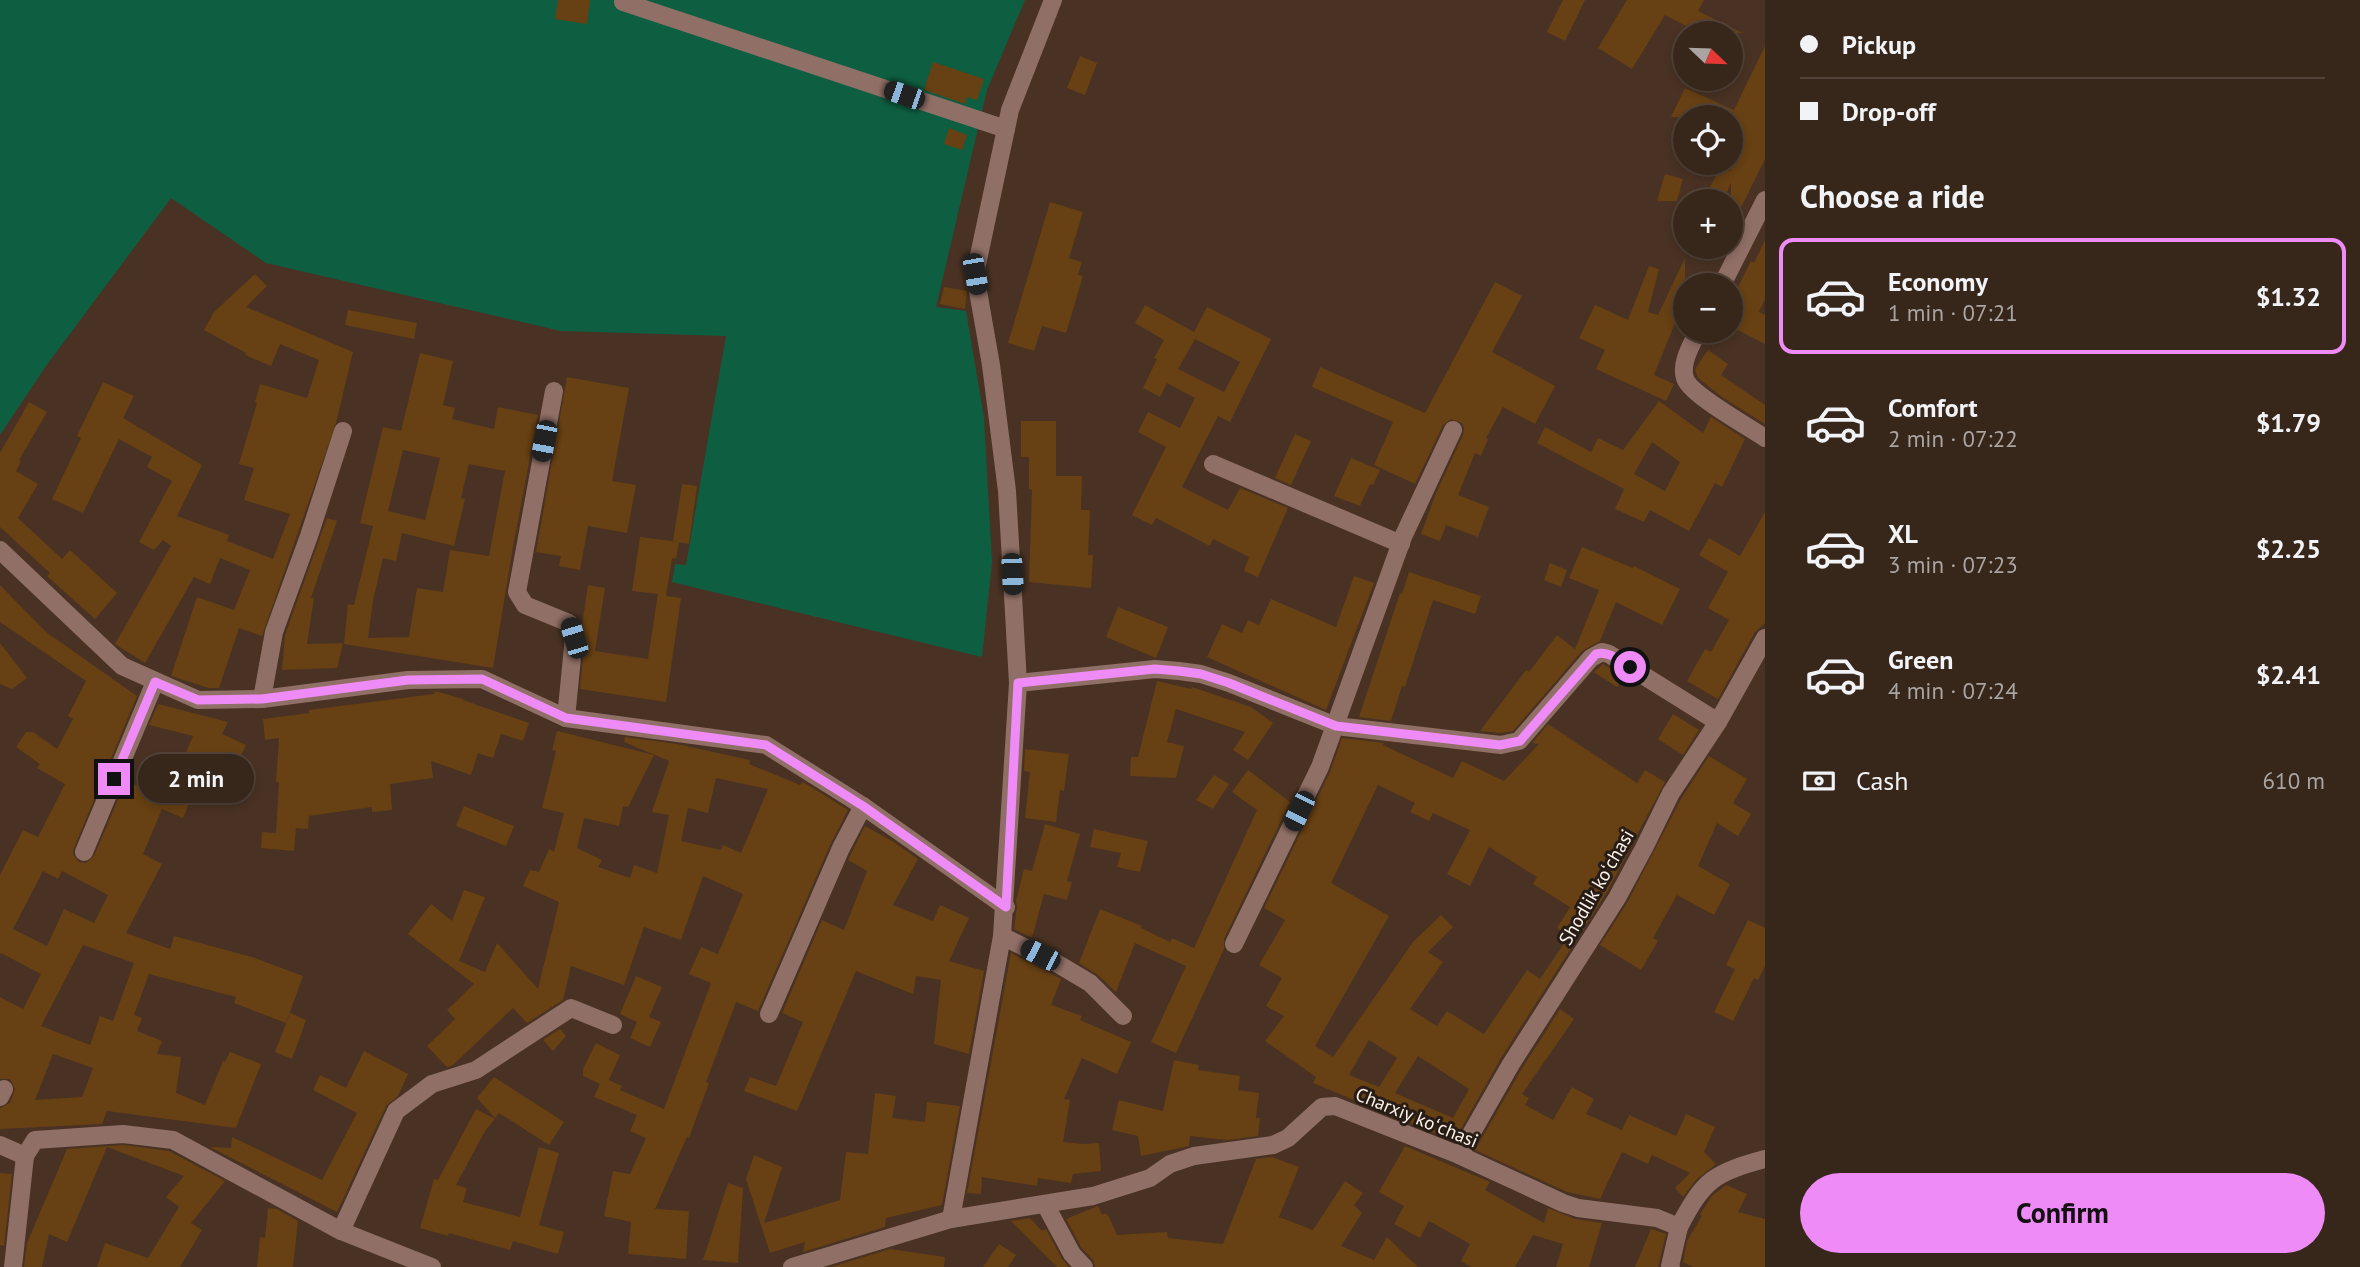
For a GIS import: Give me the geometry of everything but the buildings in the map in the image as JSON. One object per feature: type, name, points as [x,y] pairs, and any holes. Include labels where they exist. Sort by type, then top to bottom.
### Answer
[{"type":"street","points":[[951,1219],[1006,907],[1018,683],[1007,491],[991,365],[975,274],[1010,110],[1053,0]]},
{"type":"street","points":[[624,2],[1006,129]]},
{"type":"street","points":[[1727,273],[1765,200]]},
{"type":"street","points":[[1693,343],[1684,367],[1685,380],[1695,392],[1765,438]]},
{"type":"street","points":[[554,391],[517,592],[525,605],[569,623],[574,638],[566,718]]},
{"type":"street","points":[[1234,944],[1320,767],[1401,544],[1453,430]]},
{"type":"street","points":[[262,699],[274,632],[343,431]]},
{"type":"street","points":[[1213,464],[1401,544]]},
{"type":"street","points":[[0,550],[122,666],[198,700],[262,699],[408,680],[482,679],[566,718],[766,745],[863,806],[1006,907]]},
{"type":"street","name":"Shodlik koʻchasi","points":[[1459,1155],[1511,1065],[1617,898],[1671,793],[1718,722],[1765,638]]},
{"type":"street","points":[[1018,683],[1155,669],[1179,671],[1201,674],[1229,683],[1336,726],[1500,745],[1520,741],[1591,658],[1602,652],[1718,722]]},
{"type":"street","points":[[84,852],[155,682]]},
{"type":"street","points":[[769,1014],[841,848],[863,806]]},
{"type":"street","points":[[1002,936],[1090,983],[1123,1016]]},
{"type":"street","points":[[341,1231],[396,1111],[432,1084],[476,1070],[571,1008],[613,1025]]},
{"type":"street","name":"Charxiy koʻchasi","points":[[792,1267],[951,1219],[1093,1196],[1150,1178],[1170,1164],[1194,1156],[1273,1145],[1288,1138],[1315,1112],[1328,1105],[1459,1155],[1578,1208],[1657,1219],[1679,1227]]},
{"type":"street","points":[[13,1267],[25,1156],[35,1140],[123,1134],[173,1140],[341,1231],[432,1267]]},
{"type":"street","points":[[0,1145],[25,1156]]},
{"type":"street","points":[[1670,1267],[1679,1227],[1693,1200],[1717,1175],[1765,1159]]},
{"type":"street","points":[[1045,1204],[1072,1254],[1084,1267]]},
{"type":"green space","points":[[0,0],[1025,0],[987,90],[936,307],[966,311],[984,418],[992,562],[982,657],[672,582],[675,564],[686,565],[726,336],[561,331],[266,263],[171,198],[46,366],[0,435]]},
{"type":"route","points":[[114,779],[155,682],[198,700],[262,699],[408,680],[482,679],[566,718],[766,745],[863,806],[1006,907],[1018,683],[1155,669],[1179,671],[1201,674],[1229,683],[1336,726],[1500,745],[1520,741],[1596,654],[1609,654],[1630,667]]}]
